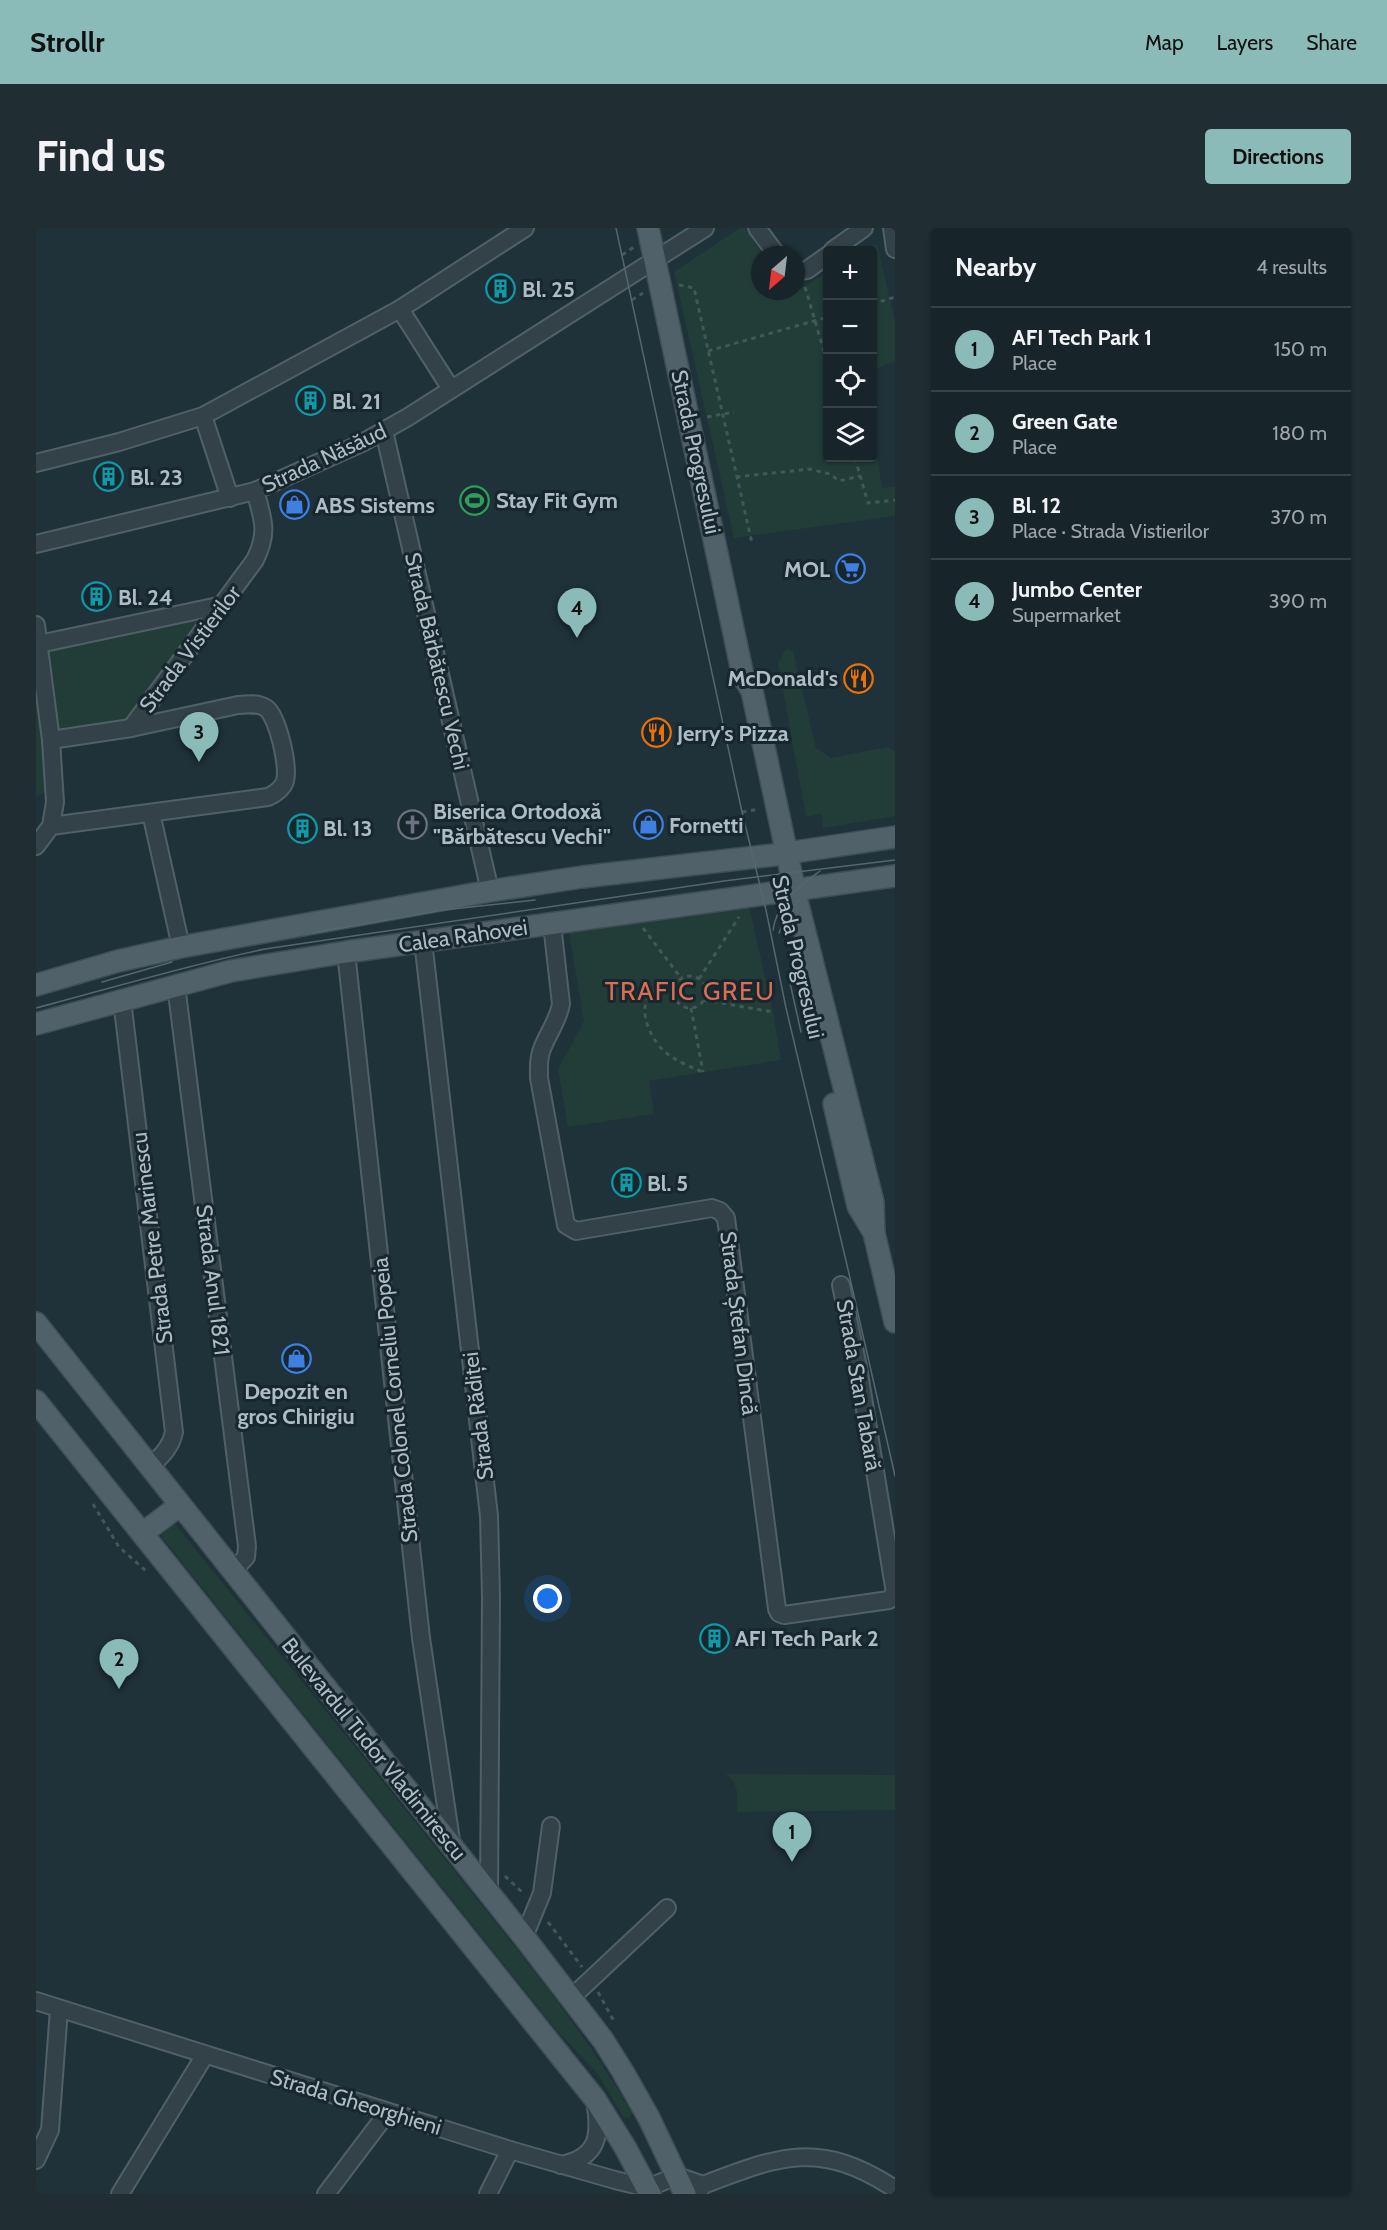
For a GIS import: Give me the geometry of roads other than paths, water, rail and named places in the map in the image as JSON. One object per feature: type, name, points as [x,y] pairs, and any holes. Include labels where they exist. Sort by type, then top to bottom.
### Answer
[{"type":"main road","name":"Strada Progresului","points":[[648,228],[743,676],[752,691],[780,854],[858,1206],[874,1233],[895,1322]]},
{"type":"main road","name":"Calea Rahovei","points":[[36,985],[118,961],[181,947],[490,891],[895,837]]},
{"type":"main road","name":"Calea Rahovei","points":[[36,1024],[231,971],[346,952],[895,876]]},
{"type":"main road","name":"Bulevardul Tudor Vladimirescu","points":[[36,1323],[571,1998],[623,2072],[690,2187]]},
{"type":"main road","name":"Bulevardul Tudor Vladimirescu","points":[[36,1401],[595,2099],[648,2191]]},
{"type":"main road","points":[[144,1533],[180,1505]]},
{"type":"street","points":[[36,463],[119,442],[203,416],[400,309],[525,228]]},
{"type":"street","name":"Strada Năsăud","points":[[36,544],[231,498],[279,482],[384,431],[656,261],[689,233],[705,228]]},
{"type":"street","points":[[757,228],[770,246]]},
{"type":"street","points":[[839,246],[864,228]]},
{"type":"street","points":[[805,270],[823,259]]},
{"type":"street","points":[[400,309],[451,389]]},
{"type":"street","points":[[203,416],[231,498]]},
{"type":"street","name":"Strada Bărbătescu Vechi","points":[[384,431],[490,891]]},
{"type":"street","name":"Strada Vistierilor","points":[[51,740],[131,728],[255,560],[262,546],[264,523],[255,491]]},
{"type":"street","points":[[39,644],[223,606]]},
{"type":"street","points":[[36,625],[51,740],[55,802],[51,826],[36,846]]},
{"type":"street","points":[[51,826],[268,797],[276,793],[285,781],[286,759],[273,715],[264,707],[252,704],[131,728]]},
{"type":"street","points":[[151,813],[181,947]]},
{"type":"street","name":"Strada Ștefan Dincă","points":[[552,924],[561,1004],[558,1017],[541,1050],[539,1078],[566,1225],[576,1231],[712,1209],[720,1211],[726,1218],[773,1586],[779,1613],[784,1615],[889,1600],[894,1594]]},
{"type":"street","name":"Strada Rădiței","points":[[423,941],[489,1516],[491,1597],[489,1892]]},
{"type":"street","name":"Strada Colonel Corneliu Popeia","points":[[346,952],[421,1638],[443,1787],[456,1852]]},
{"type":"street","name":"Strada Anul 1821","points":[[176,985],[247,1546],[246,1557],[233,1571]]},
{"type":"street","name":"Strada Petre Marinescu","points":[[122,1000],[174,1432],[172,1442],[166,1452],[149,1468]]},
{"type":"street","name":"Strada Stan Tabară","points":[[841,1285],[858,1367],[894,1594]]},
{"type":"street","points":[[414,1799],[431,1806],[437,1802],[443,1787]]},
{"type":"street","points":[[524,1937],[542,1893],[550,1826]]},
{"type":"street","points":[[456,1852],[468,1860],[480,1860],[489,1848]]},
{"type":"street","points":[[571,1998],[667,1908]]},
{"type":"street","name":"Strada Gheorghieni","points":[[36,2001],[648,2191]]},
{"type":"street","points":[[36,2160],[50,2130],[59,2008]]},
{"type":"street","points":[[120,2194],[205,2055]]},
{"type":"street","points":[[560,2165],[582,2158],[592,2149],[598,2126],[595,2099]]},
{"type":"street","points":[[326,2194],[388,2112]]},
{"type":"street","points":[[488,2194],[510,2150]]},
{"type":"street","points":[[648,2191],[690,2187],[770,2161],[805,2157],[849,2163],[895,2188]]},
{"type":"tram line","points":[[616,228],[742,812],[895,1476]]},
{"type":"tram line","points":[[36,1008],[178,969],[265,949],[724,881],[895,860]]},
{"type":"tram line","points":[[773,930],[775,920],[784,903],[797,889],[820,871]]},
{"type":"tram line","points":[[313,933],[443,910],[535,900]]},
{"type":"tram line","points":[[779,933],[787,913],[799,900]]},
{"type":"tram line","points":[[102,982],[172,962]]},
{"type":"tram line","points":[[790,983],[801,1032]]},
{"type":"place","name":"Bl. 25","points":[[501,289]]},
{"type":"place","name":"Bl. 21","points":[[311,401]]},
{"type":"place","name":"Bl. 23","points":[[109,477]]},
{"type":"place","name":"Stay Fit Gym","points":[[475,500]]},
{"type":"place","name":"ABS Sistems","points":[[294,505]]},
{"type":"place","name":"MOL","points":[[851,569]]},
{"type":"place","name":"Bl. 24","points":[[97,597]]},
{"type":"place","name":"Jumbo Center","points":[[577,638]]},
{"type":"place","name":"McDonald's","points":[[859,678]]},
{"type":"place","name":"Jerry's Pizza","points":[[656,733]]},
{"type":"place","name":"Bl. 12","points":[[199,762]]},
{"type":"place","name":"Biserica Ortodoxă \"Bărbătescu Vechi\"","points":[[412,824]]},
{"type":"place","name":"Fornetti","points":[[648,825]]},
{"type":"place","name":"Bl. 13","points":[[302,828]]},
{"type":"place","name":"Bl. 5","points":[[626,1183]]},
{"type":"place","name":"Depozit en gros Chirigiu","points":[[296,1359]]},
{"type":"place","name":"AFI Tech Park 2","points":[[714,1638]]},
{"type":"place","name":"Green Gate","points":[[119,1689]]},
{"type":"place","name":"AFI Tech Park 1","points":[[792,1862]]},
{"type":"district","name":"TRAFIC GREU","points":[[690,991]]}]
